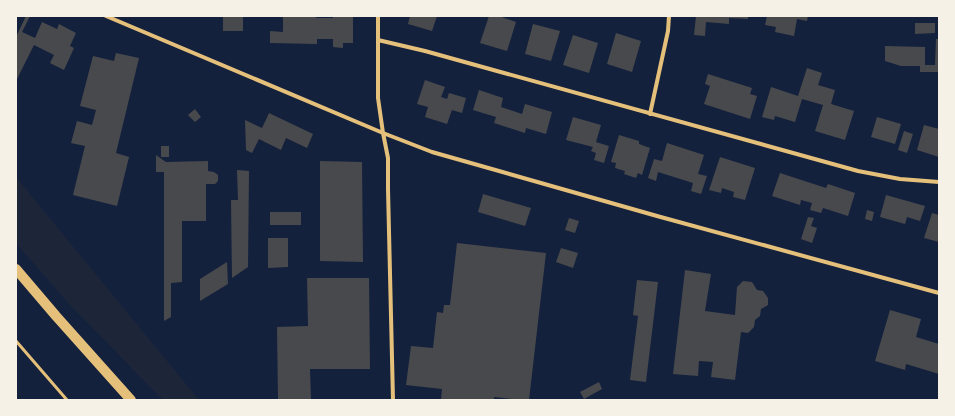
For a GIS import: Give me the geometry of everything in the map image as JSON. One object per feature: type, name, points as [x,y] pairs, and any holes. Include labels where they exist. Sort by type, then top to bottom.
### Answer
[{"type":"main road","points":[[16,269],[131,400]]},
{"type":"street","points":[[106,16],[383,133],[432,152],[939,293]]},
{"type":"street","points":[[378,16],[378,98],[388,158],[393,400]]},
{"type":"street","points":[[650,114],[668,31],[669,16]]},
{"type":"street","points":[[378,40],[425,51],[858,171],[900,179],[939,182]]},
{"type":"lane","points":[[16,341],[68,400]]},
{"type":"shaded area","points":[[16,177],[199,400],[163,400],[69,304],[16,243]]},
{"type":"building","points":[[26,16],[30,16],[22,32],[35,38],[42,22],[57,29],[59,24],[76,33],[70,46],[74,48],[64,70],[50,63],[54,55],[34,45],[16,81],[16,37]]},
{"type":"building","points":[[223,16],[243,16],[243,31],[223,31]]},
{"type":"building","points":[[283,16],[316,16],[316,18],[333,18],[333,16],[353,16],[353,43],[343,43],[343,48],[333,47],[333,39],[317,39],[317,44],[270,43],[270,31],[283,32]]},
{"type":"building","points":[[410,16],[437,16],[432,31],[408,24]]},
{"type":"building","points":[[489,16],[499,16],[516,22],[507,51],[480,43]]},
{"type":"building","points":[[696,16],[748,16],[748,19],[729,18],[729,24],[706,22],[705,36],[694,35]]},
{"type":"building","points":[[767,16],[808,16],[807,21],[797,19],[794,36],[775,32],[776,27],[765,25]]},
{"type":"building","points":[[915,23],[935,23],[935,33],[915,34]]},
{"type":"building","points":[[533,24],[560,31],[551,61],[525,54]]},
{"type":"building","points":[[616,33],[641,41],[632,72],[607,64]]},
{"type":"building","points":[[573,35],[598,43],[589,73],[563,65]]},
{"type":"building","points":[[936,39],[939,39],[939,72],[920,72],[920,66],[901,66],[885,61],[885,46],[925,47],[925,65],[935,65]]},
{"type":"building","points":[[116,53],[139,58],[116,153],[129,157],[117,206],[73,195],[85,146],[71,143],[77,121],[92,125],[96,110],[80,106],[93,56],[114,61]]},
{"type":"building","points":[[807,68],[822,73],[818,85],[835,90],[831,104],[854,111],[845,140],[815,131],[823,105],[802,99],[795,122],[775,116],[774,120],[762,117],[771,87],[798,96]]},
{"type":"building","points":[[708,74],[752,88],[750,94],[757,96],[750,119],[704,104],[710,86],[705,84]]},
{"type":"building","points":[[425,80],[445,87],[441,97],[447,99],[449,93],[466,98],[462,113],[452,110],[447,124],[425,117],[428,107],[417,104]]},
{"type":"building","points":[[479,90],[503,98],[501,107],[522,114],[525,104],[552,112],[546,134],[526,128],[525,133],[494,123],[496,117],[473,110]]},
{"type":"building","points":[[195,109],[201,117],[195,122],[188,115]]},
{"type":"building","points":[[269,113],[313,134],[307,148],[286,138],[281,150],[259,139],[252,153],[246,150],[245,120],[262,128]]},
{"type":"building","points":[[573,117],[601,125],[596,142],[609,146],[604,163],[594,160],[596,153],[591,151],[593,147],[566,140]]},
{"type":"building","points":[[877,117],[901,124],[895,144],[871,137]]},
{"type":"building","points":[[924,125],[939,129],[939,157],[917,150]]},
{"type":"building","points":[[904,131],[913,134],[907,153],[898,150]]},
{"type":"building","points":[[619,135],[639,141],[639,144],[650,148],[642,175],[638,173],[636,178],[624,174],[625,171],[615,168],[616,163],[611,162]]},
{"type":"building","points":[[667,143],[704,155],[698,174],[707,176],[701,194],[691,191],[693,183],[658,172],[656,181],[648,178],[654,159],[662,161]]},
{"type":"building","points":[[161,146],[169,146],[169,157],[161,157]]},
{"type":"building","points":[[156,155],[166,162],[208,161],[208,171],[214,172],[218,175],[218,181],[215,184],[206,184],[206,221],[182,221],[182,282],[171,283],[171,317],[164,321],[164,172],[156,172]]},
{"type":"building","points":[[720,157],[755,168],[745,200],[733,197],[734,192],[722,188],[721,193],[709,190]]},
{"type":"building","points":[[320,161],[362,162],[363,262],[320,261]]},
{"type":"building","points":[[237,170],[249,171],[248,267],[232,278],[231,200],[238,200]]},
{"type":"building","points":[[780,173],[826,188],[828,184],[855,193],[848,216],[823,208],[821,213],[810,210],[812,203],[801,200],[800,205],[772,196]]},
{"type":"building","points":[[483,194],[531,208],[525,226],[478,212]]},
{"type":"building","points":[[886,195],[925,206],[920,221],[907,217],[905,224],[880,217]]},
{"type":"building","points":[[867,210],[874,212],[872,221],[865,219]]},
{"type":"building","points":[[270,212],[301,212],[301,225],[270,225]]},
{"type":"building","points":[[932,213],[939,215],[939,242],[924,238]]},
{"type":"building","points":[[808,217],[814,218],[811,226],[817,228],[812,243],[801,239]]},
{"type":"building","points":[[569,218],[579,221],[575,233],[565,230]]},
{"type":"building","points":[[268,238],[288,238],[288,267],[268,268]]},
{"type":"building","points":[[457,243],[546,253],[529,400],[494,397],[494,400],[441,400],[442,389],[406,385],[411,346],[433,348],[437,312],[443,313],[444,305],[450,305]]},
{"type":"building","points":[[561,248],[578,253],[573,268],[556,262]]},
{"type":"building","points":[[227,262],[228,284],[200,301],[200,279]]},
{"type":"building","points":[[685,270],[711,274],[705,311],[735,315],[737,287],[743,281],[752,282],[757,290],[763,291],[768,298],[768,305],[761,309],[760,316],[755,320],[754,327],[748,333],[741,332],[735,380],[711,377],[713,362],[699,361],[698,376],[673,374]]},
{"type":"building","points":[[307,278],[369,278],[370,369],[310,369],[311,400],[278,400],[277,327],[308,326]]},
{"type":"building","points":[[637,280],[658,282],[646,382],[630,380],[638,316],[633,315]]},
{"type":"building","points":[[890,310],[921,319],[916,337],[939,344],[939,374],[906,364],[905,370],[875,361]]},
{"type":"building","points":[[599,382],[602,389],[584,399],[580,392]]}]
